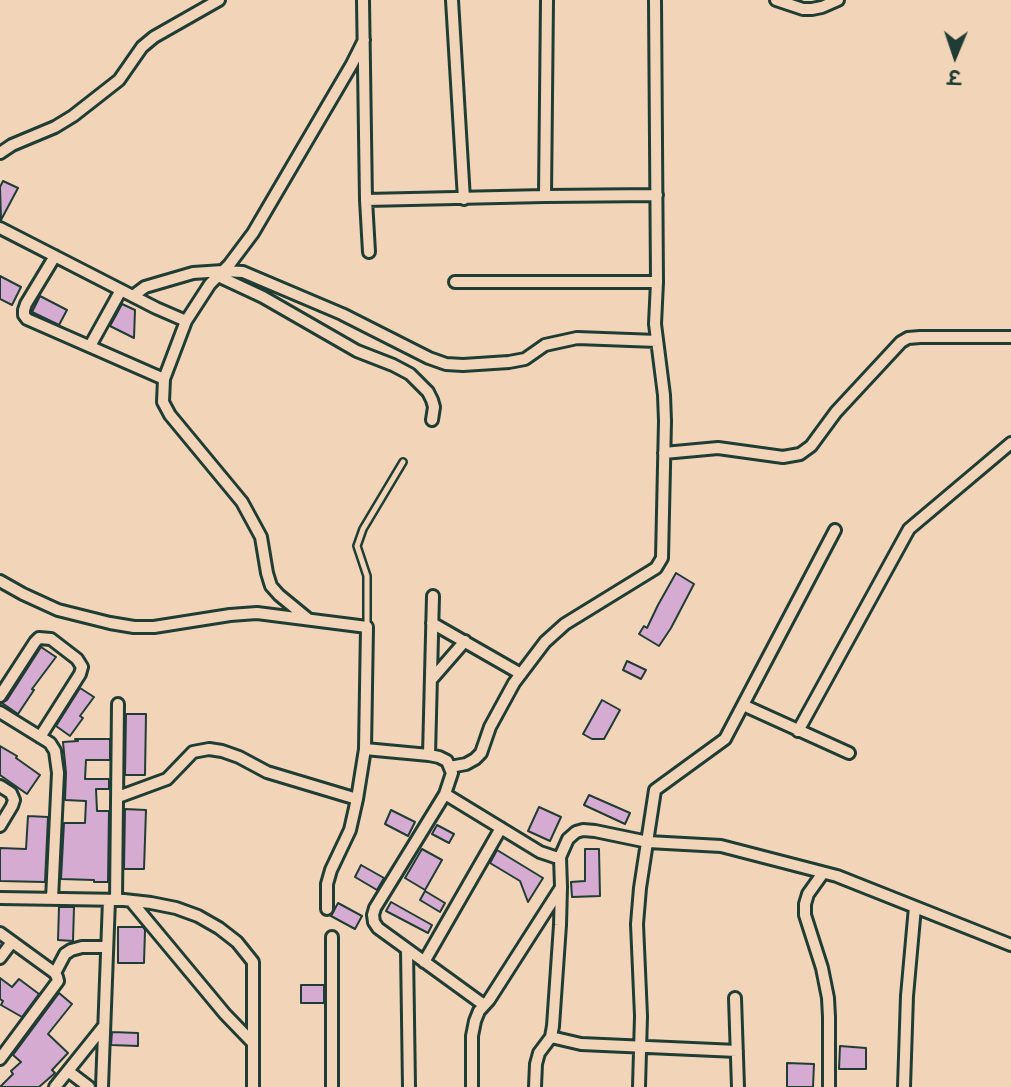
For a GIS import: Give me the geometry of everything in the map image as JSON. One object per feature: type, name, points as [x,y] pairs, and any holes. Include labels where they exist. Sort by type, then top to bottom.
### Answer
[{"type":"street","points":[[0,153],[73,116],[119,80],[142,47],[154,37],[219,0]]},
{"type":"street","points":[[452,0],[464,199]]},
{"type":"street","points":[[545,196],[547,0]]},
{"type":"street","points":[[450,767],[475,760],[481,753],[490,727],[521,674],[545,642],[565,624],[656,568],[662,558],[664,395],[655,324],[655,0]]},
{"type":"street","points":[[776,0],[803,9],[812,9],[838,0]]},
{"type":"street","points":[[364,1],[369,252]]},
{"type":"street","points":[[309,620],[279,596],[271,586],[261,537],[242,502],[170,415],[163,402],[164,379],[186,321],[210,284],[229,265],[253,233],[364,40]]},
{"type":"street","points":[[366,200],[657,195]]},
{"type":"street","points":[[0,228],[186,321]]},
{"type":"street","points":[[55,256],[26,304],[24,315],[27,319],[164,379]]},
{"type":"street","points":[[133,296],[145,287],[193,273],[243,272],[342,314],[446,364],[525,359],[545,345],[577,338],[657,341]]},
{"type":"street","points":[[220,273],[357,351],[410,374],[432,400],[432,420]]},
{"type":"street","points":[[454,282],[657,282]]},
{"type":"street","points":[[90,346],[121,290]]},
{"type":"street","points":[[664,453],[718,449],[783,457],[800,454],[811,446],[836,412],[901,342],[908,338],[1011,337]]},
{"type":"street","points":[[798,731],[909,529],[1011,443]]},
{"type":"street","points":[[639,1087],[641,1016],[637,924],[655,790],[725,739],[835,530]]},
{"type":"street","points":[[0,581],[58,610],[134,627],[154,627],[257,613],[367,627],[365,750],[350,830],[327,884],[327,909]]},
{"type":"street","points":[[429,755],[433,596]]},
{"type":"street","points":[[432,623],[521,674]]},
{"type":"street","points":[[0,696],[39,638],[51,639],[77,659],[82,667],[80,674],[40,737]]},
{"type":"street","points":[[431,680],[465,641]]},
{"type":"street","points":[[103,1087],[107,947],[118,797],[118,704]]},
{"type":"street","points":[[743,705],[849,753]]},
{"type":"street","points":[[0,712],[50,743],[55,751],[58,762],[52,899]]},
{"type":"street","points":[[118,797],[167,779],[192,752],[209,749],[239,757],[267,772],[357,799]]},
{"type":"street","points":[[365,750],[429,755],[447,761],[450,767],[452,773],[445,794],[373,915],[378,928],[484,1005]]},
{"type":"street","points":[[0,786],[11,793],[14,800],[0,826]]},
{"type":"street","points":[[445,794],[540,852],[559,857]]},
{"type":"street","points":[[424,961],[501,828]]},
{"type":"street","points":[[535,1087],[539,1053],[551,1037],[561,887],[559,857],[568,839],[576,832],[595,831],[648,842],[721,846],[823,873],[1011,945]]},
{"type":"street","points":[[823,873],[808,894],[805,915],[822,968],[828,998],[829,1087]]},
{"type":"street","points":[[472,1087],[472,1036],[479,1011],[561,887]]},
{"type":"street","points":[[0,898],[131,901],[176,908],[219,928],[237,942],[253,962],[253,1087]]},
{"type":"street","points":[[131,901],[225,1014],[253,1043]]},
{"type":"street","points":[[904,1087],[907,996],[915,907]]},
{"type":"street","points":[[0,933],[57,977],[55,986],[0,1059]]},
{"type":"street","points":[[331,937],[332,1087]]},
{"type":"street","points":[[0,958],[12,942]]},
{"type":"street","points":[[55,973],[65,954],[71,950],[107,947]]},
{"type":"street","points":[[407,950],[409,1087]]},
{"type":"street","points":[[735,998],[738,1087]]},
{"type":"street","points":[[55,1087],[104,1026]]},
{"type":"street","points":[[551,1037],[581,1044],[737,1051]]},
{"type":"street","points":[[68,1071],[89,1087]]},
{"type":"lane","points":[[367,627],[367,576],[357,546],[363,530],[403,463]]},
{"type":"building","points":[[3,181],[18,188],[1,220],[0,187]]},
{"type":"building","points":[[0,276],[21,287],[12,305],[0,299]]},
{"type":"building","points":[[40,296],[67,310],[59,325],[32,312]]},
{"type":"building","points":[[122,304],[135,310],[134,338],[110,326]]},
{"type":"building","points":[[676,573],[694,584],[659,646],[639,634],[644,626],[647,628]]},
{"type":"building","points":[[41,647],[56,657],[32,689],[34,690],[18,714],[2,703],[7,700]]},
{"type":"building","points":[[627,661],[646,670],[641,679],[623,670]]},
{"type":"building","points":[[80,688],[94,697],[70,736],[56,726]]},
{"type":"building","points":[[602,700],[620,710],[604,739],[592,739],[583,734]]},
{"type":"building","points":[[126,714],[146,714],[145,775],[125,775]]},
{"type":"building","points":[[75,739],[110,739],[110,760],[86,760],[85,779],[109,779],[109,789],[96,789],[97,811],[109,811],[108,882],[61,879],[64,823],[85,823],[86,801],[65,800],[63,742],[78,741]]},
{"type":"building","points":[[0,746],[40,775],[27,794],[0,775]]},
{"type":"building","points":[[589,795],[630,813],[625,824],[584,805]]},
{"type":"building","points":[[539,807],[561,817],[550,841],[528,831]]},
{"type":"building","points":[[125,809],[146,810],[144,869],[124,869]]},
{"type":"building","points":[[391,810],[415,822],[408,836],[385,824]]},
{"type":"building","points":[[28,816],[48,817],[45,882],[0,881],[0,848],[26,849]]},
{"type":"building","points":[[437,825],[454,834],[449,843],[432,834]]},
{"type":"building","points":[[422,849],[442,860],[425,890],[405,878]]},
{"type":"building","points":[[585,849],[599,849],[600,896],[572,897],[571,882],[585,881]]},
{"type":"building","points":[[497,850],[543,878],[528,902],[520,881],[490,863]]},
{"type":"building","points":[[361,865],[384,878],[377,890],[355,877]]},
{"type":"building","points":[[425,891],[445,903],[440,912],[420,900]]},
{"type":"building","points":[[391,902],[432,925],[428,933],[386,911]]},
{"type":"building","points":[[338,903],[362,916],[355,929],[331,916]]},
{"type":"building","points":[[59,907],[74,907],[73,941],[58,940]]},
{"type":"building","points":[[118,927],[143,927],[144,963],[118,963]]},
{"type":"building","points":[[0,978],[12,987],[19,979],[39,994],[22,1017],[1,1005],[3,1001],[0,999]]},
{"type":"building","points":[[301,985],[324,985],[324,1003],[301,1003]]},
{"type":"building","points":[[59,993],[72,1004],[48,1034],[68,1053],[52,1070],[55,1073],[39,1087],[0,1087],[21,1062],[13,1055]]},
{"type":"building","points":[[112,1032],[138,1033],[138,1046],[111,1045]]},
{"type":"building","points":[[840,1046],[866,1048],[866,1069],[839,1069]]},
{"type":"building","points":[[787,1063],[814,1064],[813,1087],[787,1087]]}]
